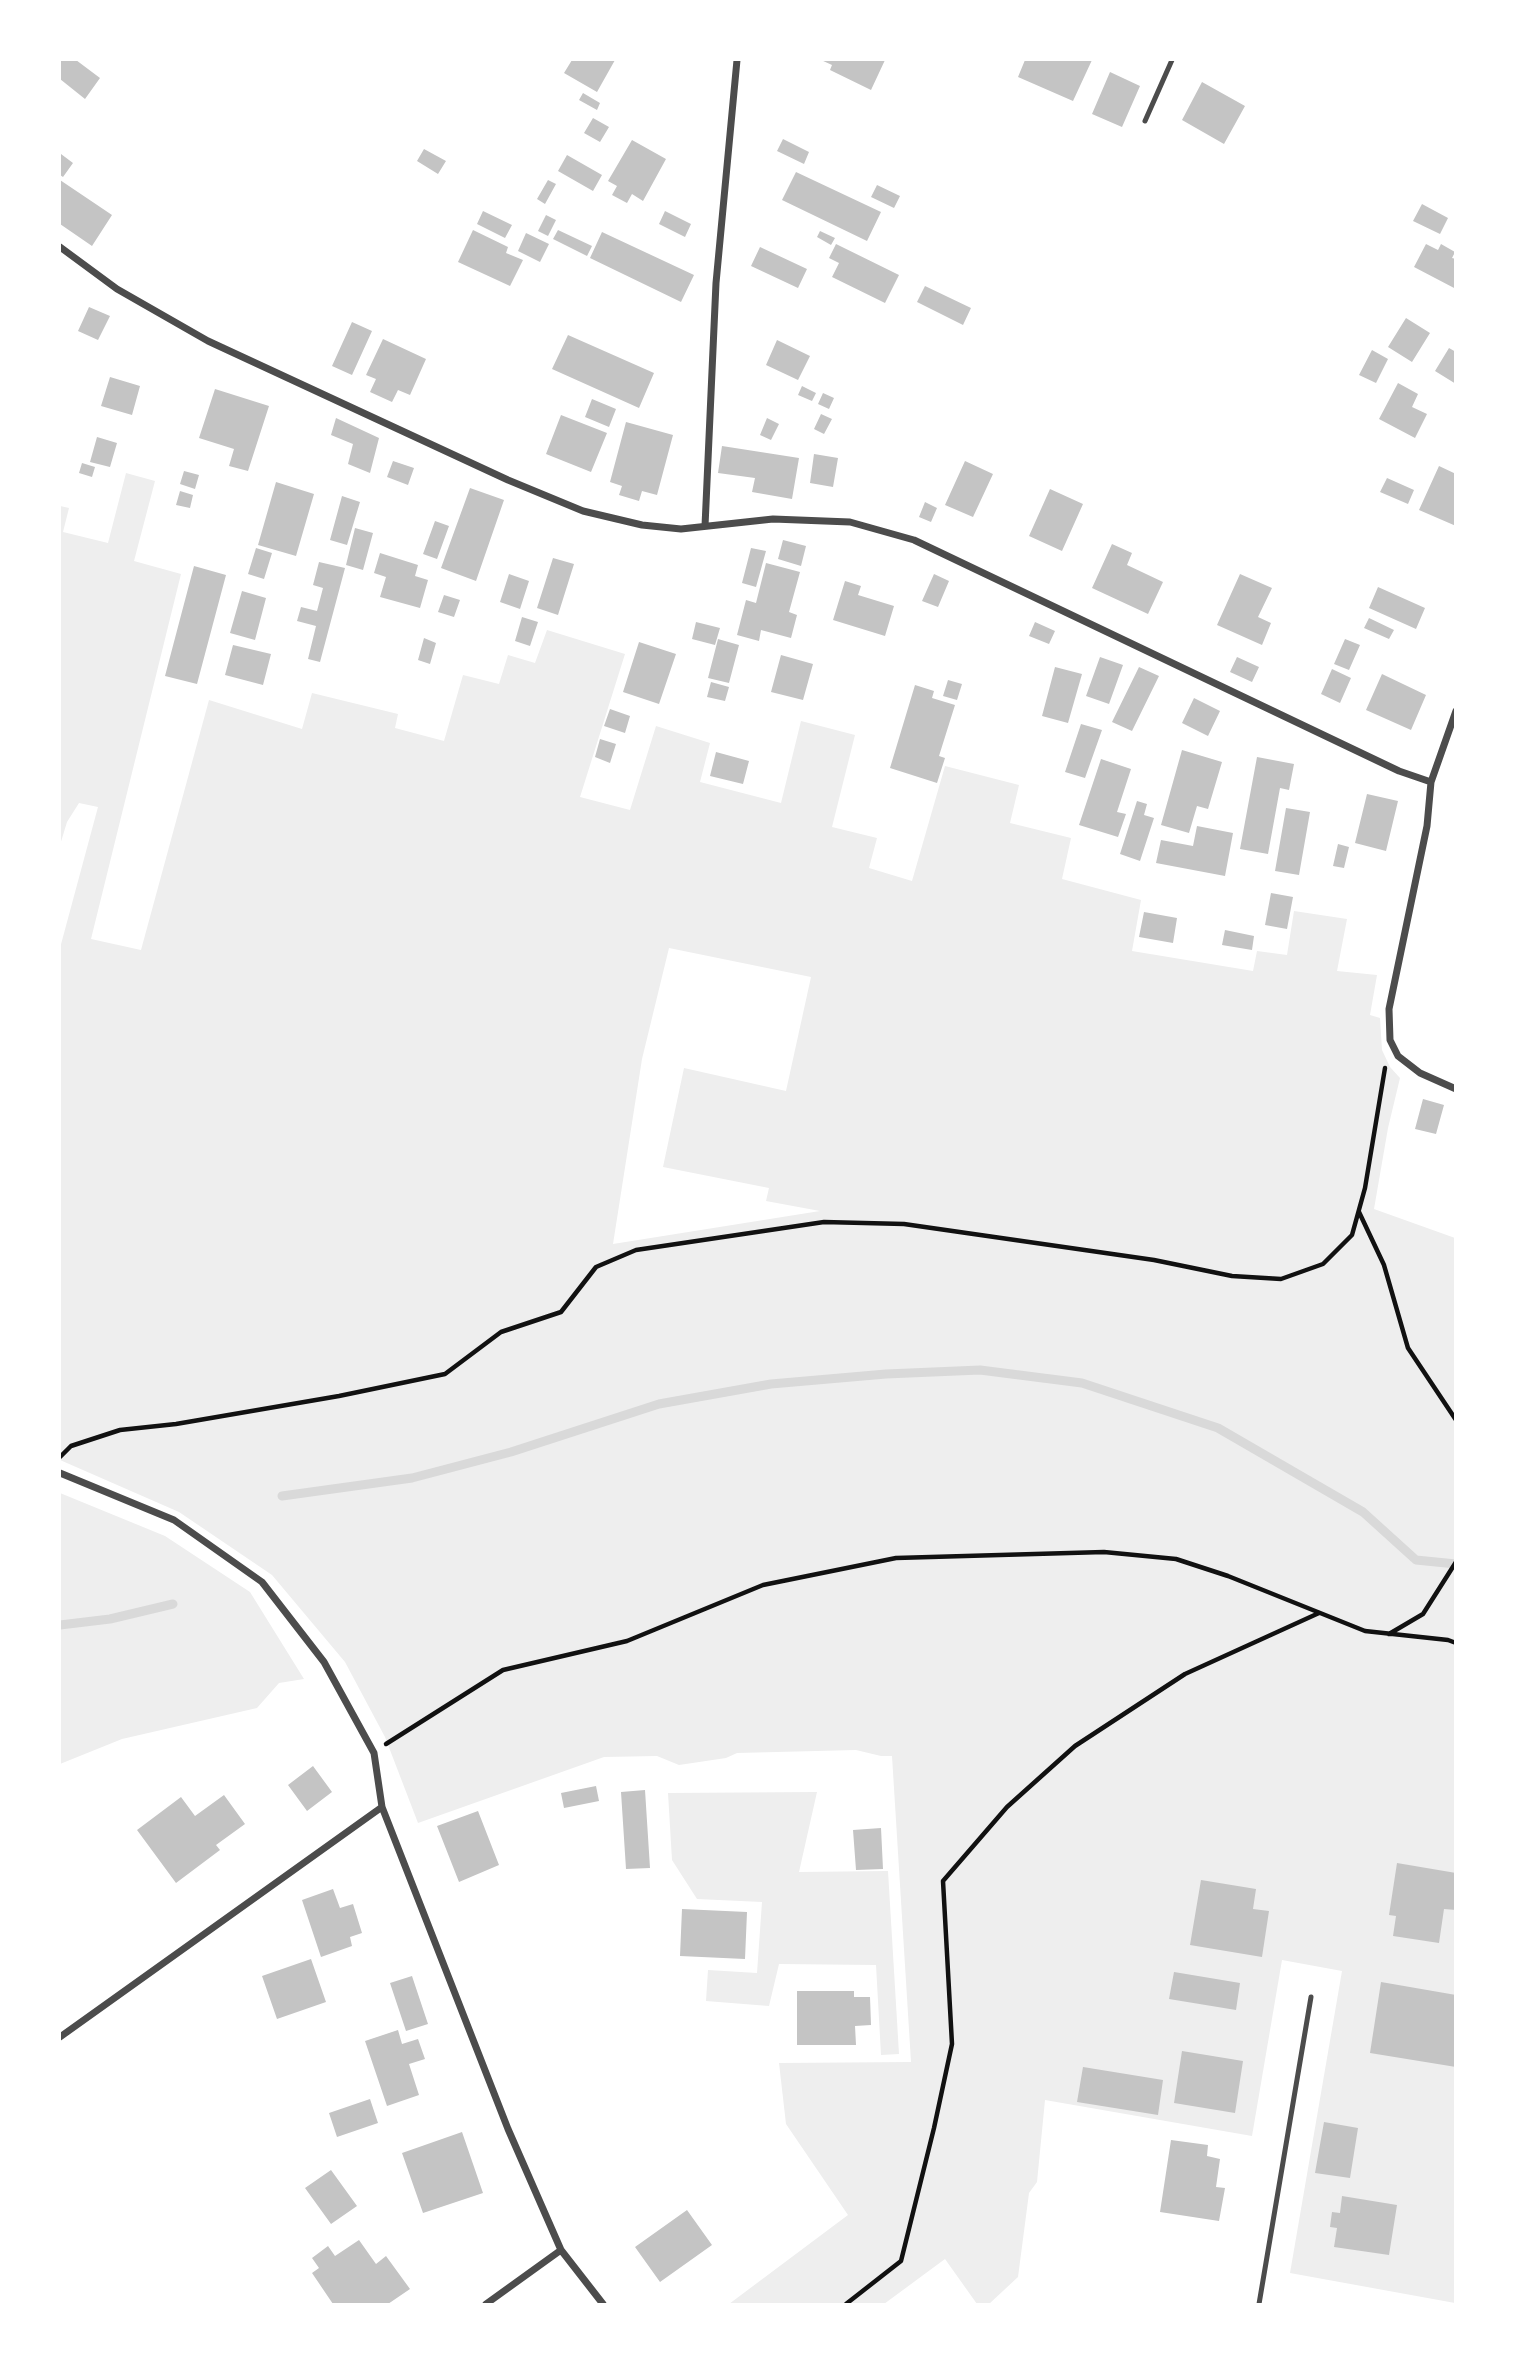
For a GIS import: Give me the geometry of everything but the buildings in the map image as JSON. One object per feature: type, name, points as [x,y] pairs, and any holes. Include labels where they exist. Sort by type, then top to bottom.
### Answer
[{"type":"street","points":[[705,526],[716,283],[737,60]]},
{"type":"street","points":[[60,247],[117,289],[208,341],[508,480],[583,511],[642,526],[681,529],[773,519],[850,523],[914,540],[1399,771],[1431,782]]},
{"type":"street","points":[[1455,712],[1431,782],[1427,826],[1389,1009],[1390,1040],[1398,1056],[1420,1073],[1455,1089]]},
{"type":"street","points":[[60,1473],[174,1520],[262,1582],[324,1662],[374,1753],[382,1807],[508,2129],[561,2250],[603,2305]]},
{"type":"street","points":[[60,2037],[382,1807]]},
{"type":"street","points":[[486,2305],[561,2250]]},
{"type":"lane","points":[[1146,121],[1172,60]]},
{"type":"lane","points":[[1259,2305],[1311,1997]]},
{"type":"path","points":[[60,1458],[71,1446],[120,1430],[176,1424],[339,1396],[445,1374],[501,1332],[561,1312],[596,1267],[636,1250],[824,1222],[904,1224],[1154,1260],[1232,1276],[1281,1279],[1323,1264],[1352,1235],[1365,1188],[1390,1040]]},
{"type":"path","points":[[1359,1212],[1384,1265],[1408,1348],[1455,1420]]},
{"type":"path","points":[[374,1753],[406,1729],[503,1670],[627,1641],[763,1585],[896,1558],[1104,1552],[1176,1559],[1228,1576],[1365,1631],[1455,1643]]},
{"type":"path","points":[[1389,1634],[1423,1614],[1455,1562]]},
{"type":"path","points":[[846,2305],[901,2260],[934,2128],[952,2044],[943,1881],[1007,1808],[1075,1746],[1185,1674],[1320,1613]]},
{"type":"shaded area","points":[[126,473],[155,481],[134,561],[181,574],[91,939],[141,950],[209,700],[302,729],[312,693],[398,714],[395,728],[444,741],[463,675],[499,684],[508,655],[535,663],[547,630],[625,654],[580,797],[630,810],[656,726],[710,743],[700,782],[781,803],[801,721],[855,735],[832,827],[877,838],[869,868],[912,881],[945,766],[1019,785],[1010,823],[1071,838],[1062,879],[1141,900],[1132,951],[1253,971],[1257,951],[1287,955],[1294,911],[1347,919],[1337,971],[1377,975],[1370,1015],[1380,1018],[1382,1050],[1390,1067],[1400,1078],[1374,1209],[1455,1238],[1455,2303],[1290,2273],[1342,1971],[1282,1960],[1252,2136],[1045,2100],[1037,2182],[1029,2193],[1018,2277],[989,2304],[977,2304],[945,2259],[884,2304],[729,2304],[848,2215],[786,2124],[779,2063],[911,2062],[892,1756],[856,1750],[737,1753],[726,1758],[679,1765],[657,1756],[604,1757],[418,1823],[385,1737],[345,1662],[272,1575],[179,1512],[60,1460],[60,948],[98,807],[79,803],[67,822],[60,845],[60,506],[69,508],[63,532],[108,543]],"holes":[[[669,948],[811,977],[786,1091],[684,1068],[663,1167],[769,1188],[766,1201],[820,1211],[613,1244],[642,1059]]]},
{"type":"shaded area","points":[[60,1493],[165,1536],[250,1592],[304,1679],[279,1683],[257,1708],[122,1739],[60,1764]]},
{"type":"shaded area","points":[[817,1792],[799,1872],[888,1871],[899,2054],[881,2055],[876,1965],[779,1964],[769,2006],[706,2001],[708,1970],[757,1973],[762,1902],[697,1899],[672,1860],[668,1793]]},
{"type":"waterway","points":[[282,1496],[412,1478],[511,1452],[659,1404],[771,1384],[886,1374],[980,1370],[1082,1383],[1218,1428],[1363,1512],[1416,1560],[1456,1564]]},
{"type":"waterway","points":[[60,1625],[110,1619],[173,1604]]}]
